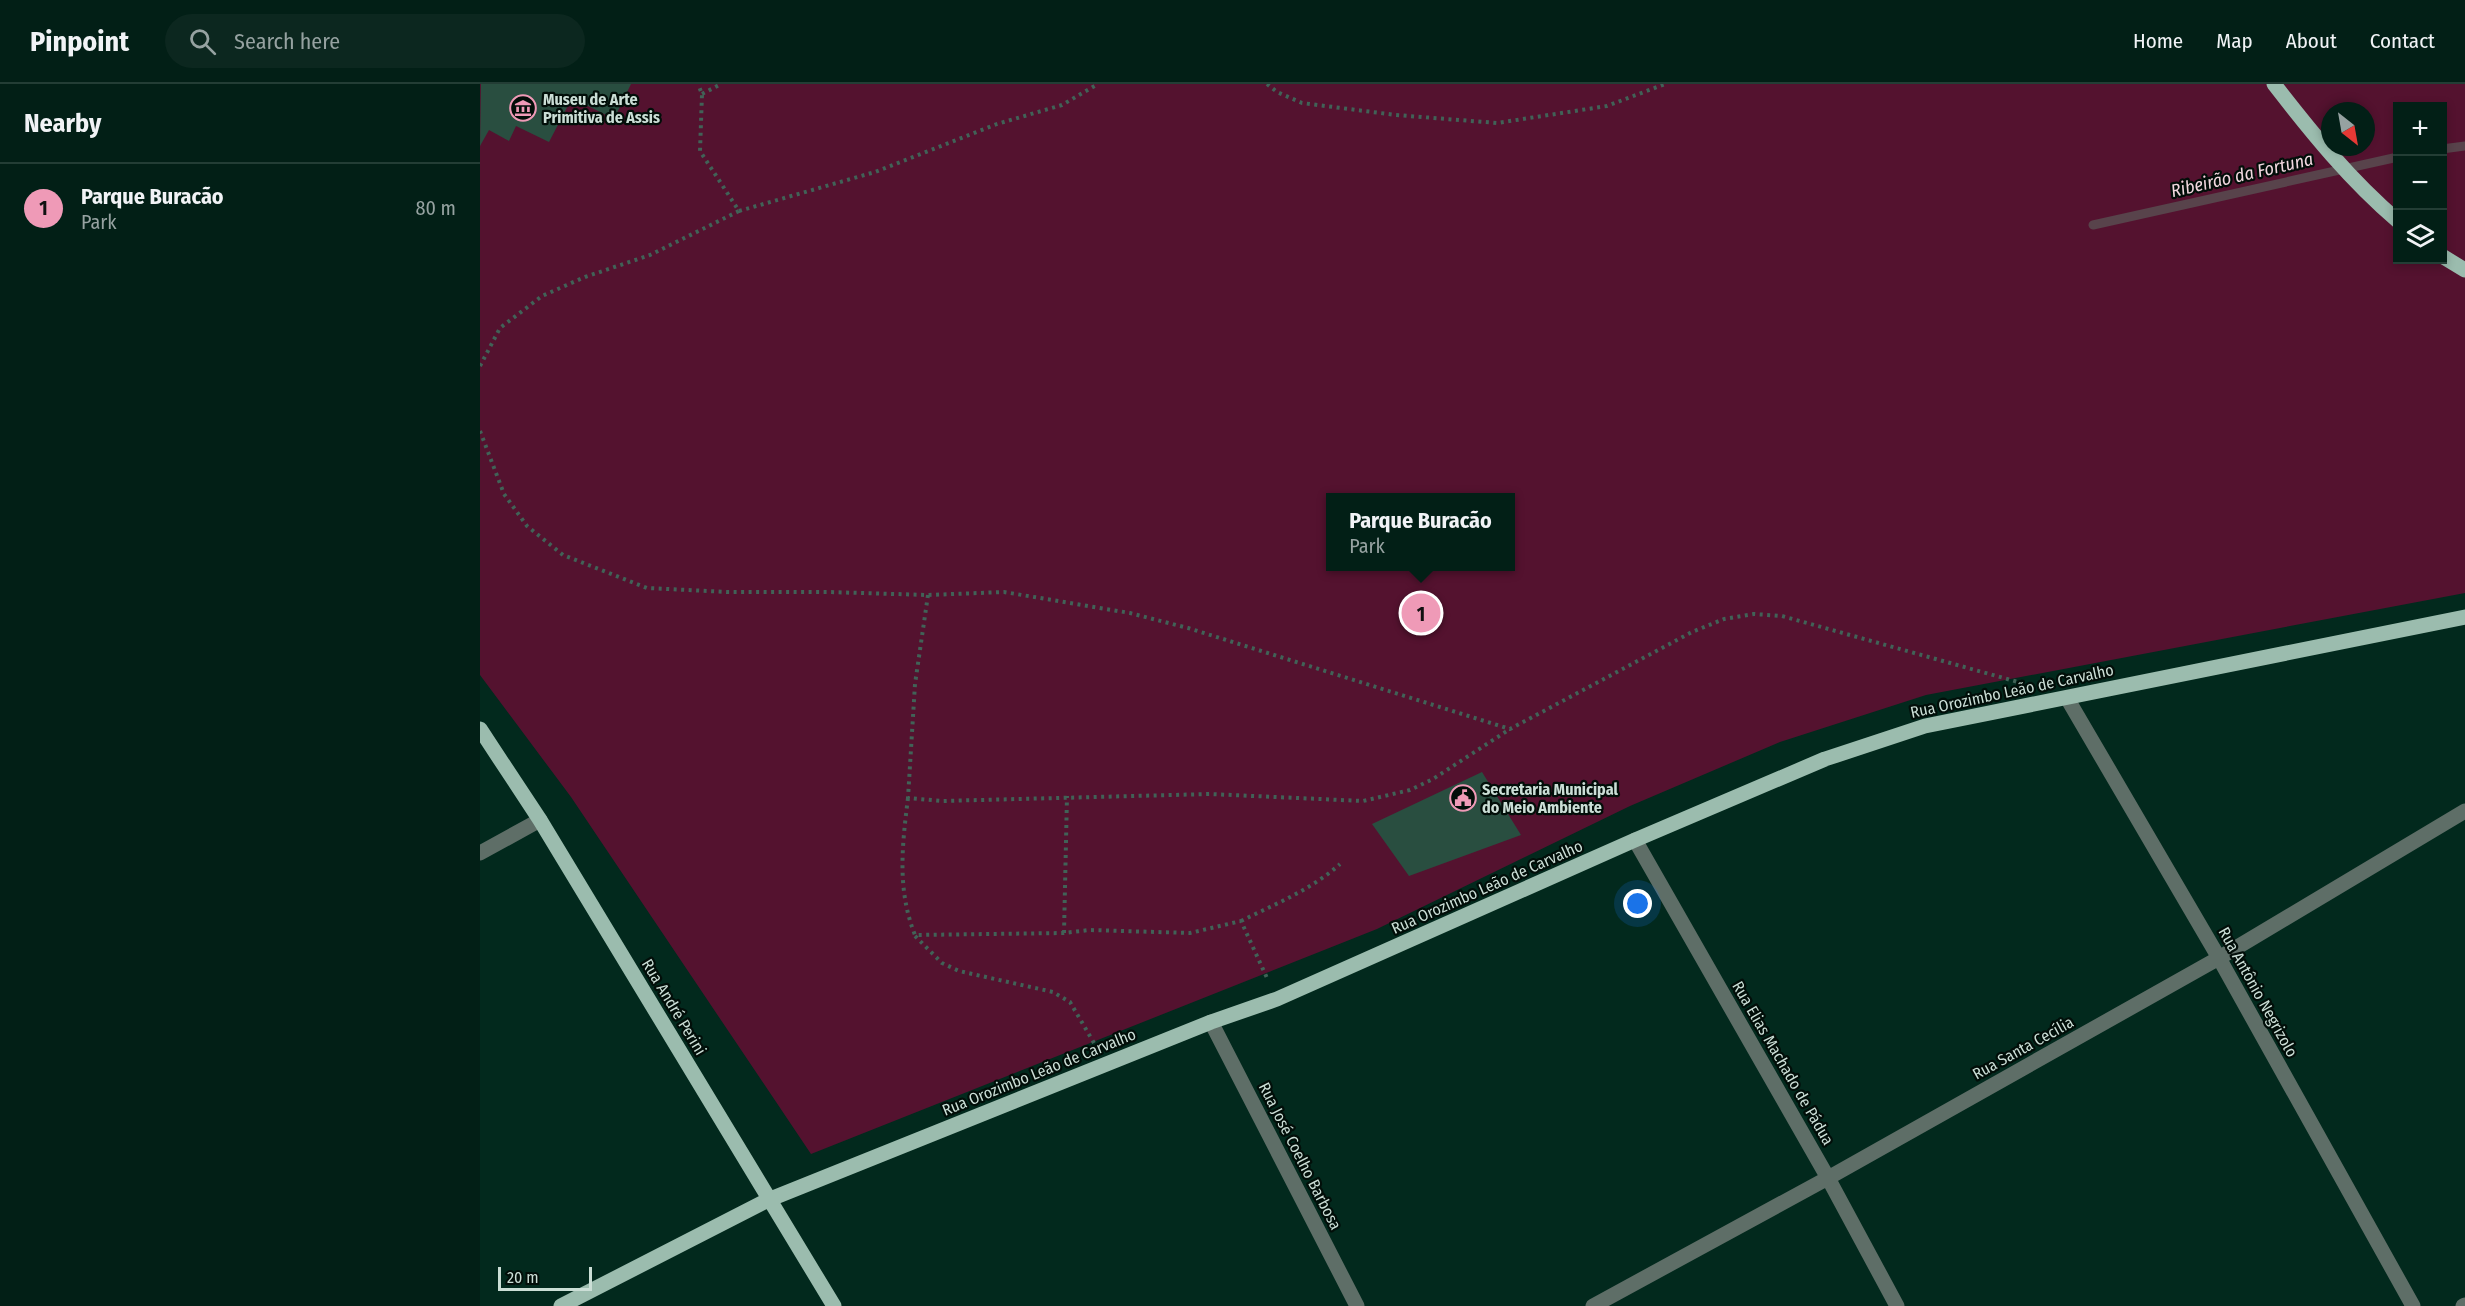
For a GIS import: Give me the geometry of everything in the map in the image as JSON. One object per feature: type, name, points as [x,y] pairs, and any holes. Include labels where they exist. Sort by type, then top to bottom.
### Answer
[{"type":"main road","points":[[2274,84],[2315,138],[2371,198],[2393,217]]},
{"type":"main road","points":[[2447,259],[2465,270]]},
{"type":"main road","name":"Rua Orozimbo Leão de Carvalho","points":[[561,1306],[768,1200],[1211,1022],[1277,999],[1635,840],[1825,759],[1914,729],[2465,617]]},
{"type":"main road","name":"Rua André Perini","points":[[480,729],[540,820],[834,1306]]},
{"type":"street","name":"Rua Antônio Negrizolo","points":[[2067,698],[2219,958],[2414,1306]]},
{"type":"street","name":"Rua Santa Cecília","points":[[1593,1306],[1828,1178],[2219,958],[2465,811]]},
{"type":"street","points":[[480,853],[540,820]]},
{"type":"street","name":"Rua Elias Machado de Pádua","points":[[1635,840],[1828,1178],[1897,1306]]},
{"type":"street","name":"Rua José Coelho Barbosa","points":[[1211,1022],[1357,1306]]},
{"type":"path","points":[[698,84],[702,94],[700,151],[739,211]]},
{"type":"path","points":[[702,94],[721,84]]},
{"type":"path","points":[[480,366],[500,328],[542,296],[650,255],[739,211],[875,172],[997,124],[1062,105],[1098,84]]},
{"type":"path","points":[[1267,84],[1277,92],[1302,103],[1396,115],[1497,123],[1607,106],[1665,84]]},
{"type":"path","points":[[480,431],[504,494],[527,526],[563,555],[647,588],[728,592],[928,595],[1004,592],[1130,613],[1323,669],[1510,729]]},
{"type":"path","points":[[928,595],[915,684],[908,798],[901,852],[906,912],[915,935],[942,963],[959,971],[1053,992],[1070,1002],[1106,1065]]},
{"type":"path","points":[[908,798],[942,801],[1210,794],[1364,801],[1410,790],[1433,779],[1510,729],[1692,632],[1724,619],[1754,614],[1782,616],[2025,684]]},
{"type":"path","points":[[1064,933],[1067,796]]},
{"type":"path","points":[[915,935],[1064,933],[1089,930],[1190,933],[1241,921],[1300,892],[1326,876],[1340,864]]},
{"type":"path","points":[[1241,921],[1277,999]]},
{"type":"shaded area","points":[[480,84],[2465,84],[2465,593],[1926,695],[1780,742],[1630,806],[1377,929],[811,1154],[571,797],[480,675]]},
{"type":"building","name":"Museu de Arte Primitiva de Assis","points":[[481,84],[631,84],[614,119],[572,98],[549,142],[516,126],[509,141],[489,130],[480,146]]},
{"type":"building","name":"Secretaria Municipal do Meio Ambiente","points":[[1482,772],[1521,835],[1409,876],[1372,824]]},
{"type":"waterway","name":"Ribeirão da Fortuna","points":[[2447,148],[2465,146]]},
{"type":"waterway","name":"Ribeirão da Fortuna","points":[[2093,225],[2393,158]]},
{"type":"place","name":"Museu de Arte Primitiva de Assis","points":[[523,108]]},
{"type":"place","name":"Parque Buracão","points":[[1421,613]]},
{"type":"place","name":"Secretaria Municipal do Meio Ambiente","points":[[1463,798]]}]
